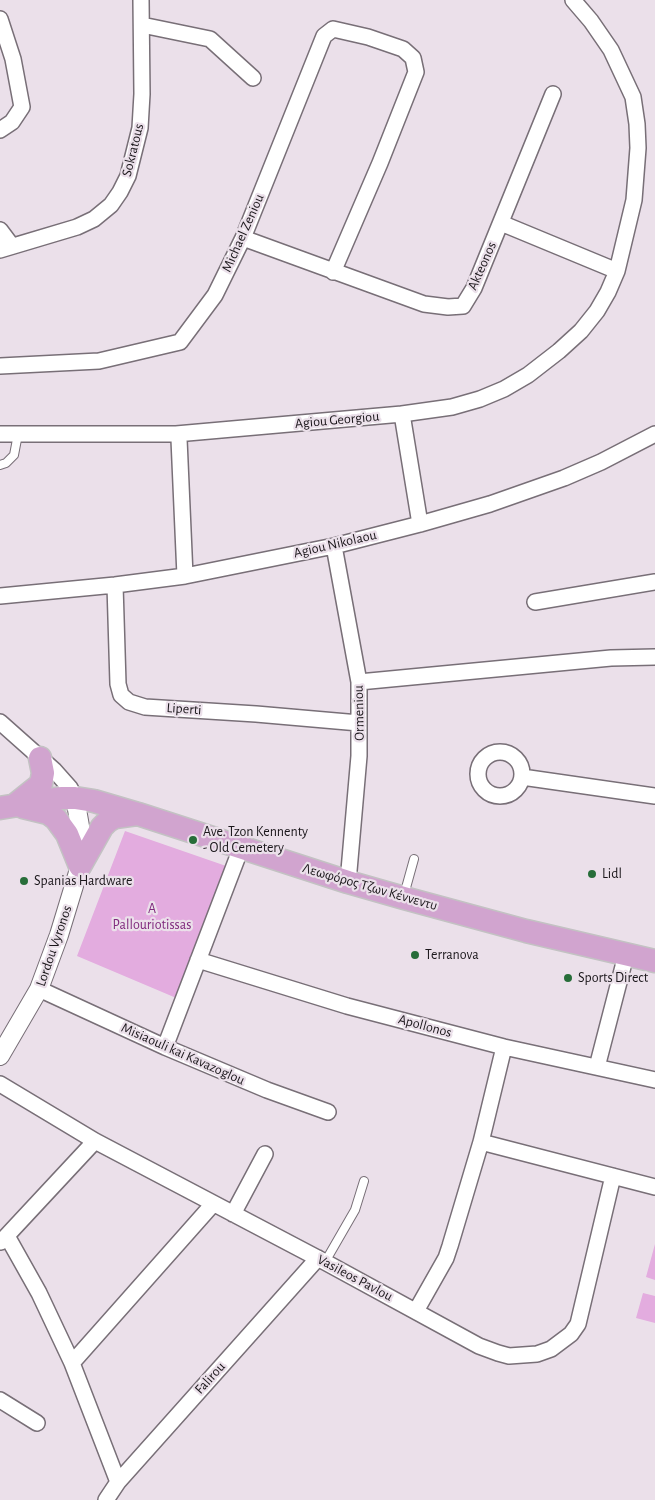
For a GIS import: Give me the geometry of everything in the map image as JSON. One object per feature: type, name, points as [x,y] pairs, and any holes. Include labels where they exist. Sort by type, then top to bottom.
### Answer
[{"type":"main road","points":[[8,806],[40,784],[43,779],[40,758]]},
{"type":"main road","name":"Λεωφόρος Τζων Κέννεντυ","points":[[8,806],[62,798],[76,798],[113,806],[348,882],[534,933],[655,961]]},
{"type":"main road","points":[[8,806],[48,813],[56,819],[67,834],[80,866]]},
{"type":"main road","points":[[80,866],[102,827],[108,821],[114,817],[138,814]]},
{"type":"street","name":"Sokratous","points":[[6,248],[77,227],[94,219],[110,205],[120,192],[128,176],[140,128],[142,94],[141,0]]},
{"type":"street","name":"Agiou Georgiou","points":[[0,434],[176,434],[402,414],[452,406],[480,399],[528,376],[559,351],[597,311],[617,271],[634,200],[638,148],[632,97],[611,50],[591,21],[572,0]]},
{"type":"street","points":[[0,19],[13,59],[22,107],[12,122],[0,130]]},
{"type":"street","points":[[142,25],[210,39],[254,78]]},
{"type":"street","name":"Michael Zeniou","points":[[0,366],[99,361],[180,342],[215,295],[243,238],[324,36],[333,30],[368,37],[403,49],[413,58],[416,72],[380,163],[333,272]]},
{"type":"street","name":"Akteonos","points":[[243,238],[424,304],[448,307],[463,306],[474,288],[553,94]]},
{"type":"street","points":[[501,223],[617,271]]},
{"type":"street","points":[[0,230],[6,248]]},
{"type":"street","points":[[402,414],[420,524]]},
{"type":"street","points":[[176,434],[179,439],[185,576]]},
{"type":"street","name":"Agiou Nikolaou","points":[[0,596],[115,586],[185,576],[334,546],[490,504],[564,478],[655,434]]},
{"type":"street","name":"Ormeniou","points":[[334,546],[359,682],[360,756],[348,882]]},
{"type":"street","points":[[534,602],[655,582]]},
{"type":"street","name":"Liperti","points":[[115,586],[118,684],[121,695],[129,702],[145,707],[359,723]]},
{"type":"street","points":[[359,682],[611,658],[655,658]]},
{"type":"street","points":[[0,722],[63,779],[76,798]]},
{"type":"street","points":[[522,777],[655,796]]},
{"type":"street","name":"Lordou Vyronos","points":[[0,1056],[40,989],[80,866],[81,832],[76,798]]},
{"type":"street","points":[[165,1047],[241,848]]},
{"type":"street","points":[[597,1067],[626,955]]},
{"type":"street","name":"Apollonos","points":[[198,960],[347,1006],[504,1047],[655,1080]]},
{"type":"street","name":"Misiaouli kai Kavazoglou","points":[[40,989],[165,1047],[266,1090],[328,1112]]},
{"type":"street","points":[[416,1311],[446,1258],[481,1142],[504,1047]]},
{"type":"street","name":"Vasileos Pavlou","points":[[0,1084],[95,1141],[479,1346],[498,1354],[520,1356],[537,1354],[551,1349],[571,1334],[578,1324],[613,1176]]},
{"type":"street","points":[[95,1141],[3,1239],[39,1293],[72,1363],[118,1482]]},
{"type":"street","points":[[481,1142],[655,1187]]},
{"type":"street","points":[[233,1214],[265,1154]]},
{"type":"street","points":[[72,1363],[213,1204]]},
{"type":"street","name":"Falirou","points":[[106,1500],[118,1482],[321,1260]]},
{"type":"street","points":[[0,1400],[37,1424]]},
{"type":"lane","points":[[0,465],[6,463],[14,455],[18,434]]},
{"type":"lane","points":[[404,898],[414,859]]},
{"type":"lane","points":[[321,1260],[355,1210],[364,1182]]},
{"type":"green space","name":"A Pallouriotissas","points":[[125,831],[229,867],[181,1000],[77,956]]},
{"type":"green space","points":[[655,1244],[655,1280],[646,1277]]},
{"type":"green space","points":[[643,1293],[655,1296],[655,1323],[636,1318]]},
{"type":"place","name":"Ave. Tzon Kennenty - Old Cemetery","points":[[193,840]]},
{"type":"place","name":"Lidl","points":[[592,874]]},
{"type":"place","name":"Spanias Hardware","points":[[24,881]]},
{"type":"place","name":"Terranova","points":[[415,955]]},
{"type":"place","name":"Sports Direct","points":[[568,978]]}]
